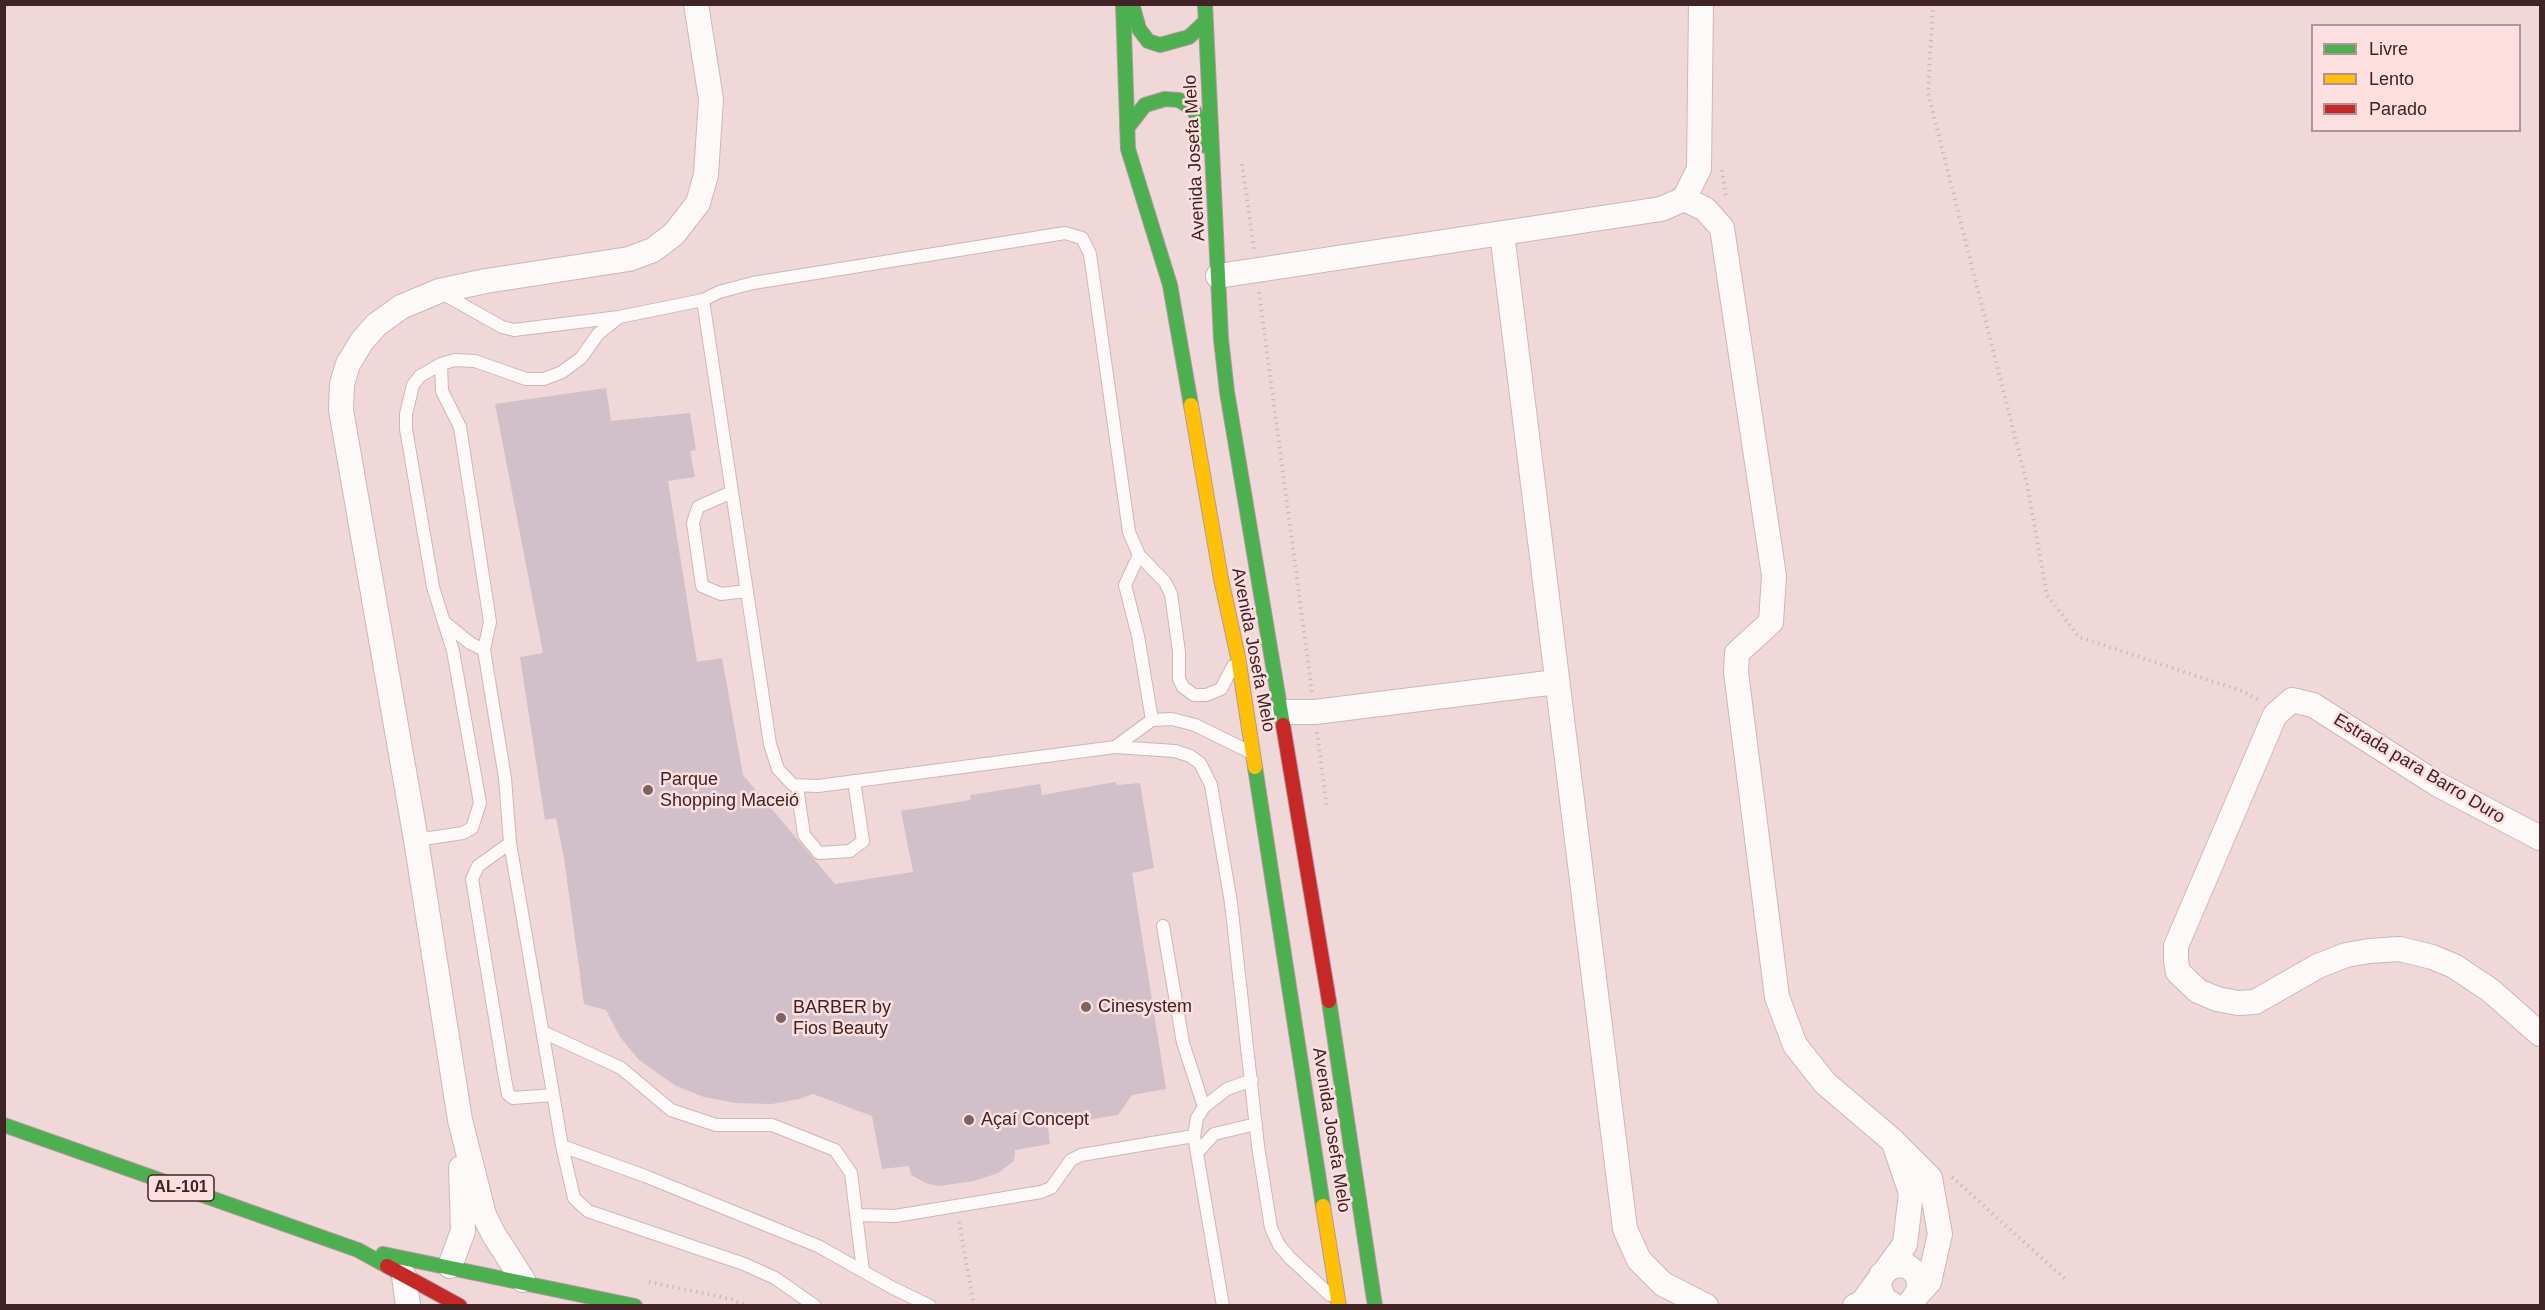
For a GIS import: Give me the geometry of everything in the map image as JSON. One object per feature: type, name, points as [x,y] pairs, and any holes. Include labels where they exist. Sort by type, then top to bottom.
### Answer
[{"type":"main road","name":"Avenida Josefa Melo","points":[[1123,4],[1128,149],[1136,182],[1161,251],[1170,285],[1221,579],[1238,657],[1339,1305]]},
{"type":"main road","points":[[1132,4],[1139,29],[1149,41],[1160,45],[1175,43],[1189,37],[1206,21]]},
{"type":"main road","name":"Avenida Josefa Melo","points":[[1205,4],[1221,339],[1227,392],[1322,953],[1375,1305]]},
{"type":"main road","points":[[1127,128],[1144,105],[1165,99],[1179,100],[1193,109],[1203,128],[1214,198]]},
{"type":"main road","name":"AL-101","points":[[4,1125],[358,1250],[523,1280],[635,1305]]},
{"type":"main road","name":"AL-101","points":[[358,1250],[404,1276],[436,1299],[460,1305]]},
{"type":"street","points":[[523,1280],[484,1215],[460,1120],[416,840],[341,410],[342,384],[348,364],[362,341],[376,325],[401,307],[439,291],[486,281],[629,259],[653,250],[674,234],[698,203],[706,175],[711,99],[696,4]]},
{"type":"street","points":[[1218,276],[1661,209],[1684,199],[1699,169],[1701,4]]},
{"type":"street","points":[[1684,199],[1706,209],[1722,228],[1774,576],[1770,622],[1737,653],[1736,672],[1777,997],[1795,1045],[1825,1083],[1893,1141],[1930,1178],[1940,1234],[1929,1282],[1905,1304]]},
{"type":"street","points":[[1502,233],[1625,1229],[1640,1260],[1663,1284],[1706,1305]]},
{"type":"street","points":[[1281,712],[1314,712],[1556,682]]},
{"type":"street","points":[[2288,705],[2176,946],[2178,972],[2199,991],[2217,999],[2238,1003],[2255,1002],[2318,966],[2346,955],[2369,951],[2400,950],[2432,957],[2454,966],[2490,990],[2541,1034]]},
{"type":"street","name":"Estrada para Barro Duro","points":[[2288,705],[2313,705],[2437,784],[2541,838]]},
{"type":"street","points":[[450,1266],[463,1231],[460,1120]]},
{"type":"street","points":[[1855,1305],[1862,1303],[1905,1244],[1911,1192],[1893,1141]]},
{"type":"street","points":[[1906,1265],[1912,1269],[1920,1281],[1920,1288],[1905,1304],[1880,1294],[1881,1275],[1892,1266],[1906,1265]]},
{"type":"street","points":[[404,1276],[408,1305]]},
{"type":"lane","points":[[439,291],[502,327],[514,330],[620,317],[704,300],[719,292],[753,283],[1065,233],[1082,238],[1090,254],[1129,532],[1139,555],[1165,582],[1171,594],[1179,652],[1179,679],[1183,687],[1194,695],[1206,695],[1221,688],[1238,657]]},
{"type":"lane","points":[[704,300],[773,757],[786,780],[797,786],[854,781],[1115,747],[1175,751],[1190,756],[1200,763],[1211,785],[1230,903],[1265,1200],[1271,1228],[1279,1245],[1339,1305]]},
{"type":"lane","points":[[416,840],[463,833],[472,828],[480,803],[453,651],[433,587],[406,429],[406,414],[413,385],[420,376],[441,364],[455,360],[475,361],[526,378],[544,379],[562,372],[581,358],[598,334],[620,317]]},
{"type":"lane","points":[[441,364],[442,391],[460,427],[490,622],[484,650],[505,778],[510,843],[562,1146],[574,1198],[588,1211],[744,1264],[775,1278],[815,1305]]},
{"type":"lane","points":[[732,492],[698,507],[693,523],[702,586],[721,594],[747,591]]},
{"type":"lane","points":[[1139,555],[1125,585],[1138,636],[1152,720]]},
{"type":"lane","points":[[444,622],[470,643],[484,650]]},
{"type":"lane","points":[[1115,747],[1152,720],[1172,719],[1195,725],[1254,754]]},
{"type":"lane","points":[[797,786],[804,835],[819,853],[850,851],[863,841],[854,781]]},
{"type":"lane","points":[[510,843],[478,866],[472,879],[506,1089],[513,1098],[553,1095]]},
{"type":"lane","points":[[1163,926],[1183,1043],[1204,1107]]},
{"type":"lane","points":[[543,1032],[621,1068],[671,1110],[716,1125],[772,1125],[835,1150],[850,1173],[863,1271]]},
{"type":"lane","points":[[1223,1305],[1194,1136],[1197,1118],[1204,1107],[1227,1089],[1252,1080]]},
{"type":"lane","points":[[1197,1153],[1214,1134],[1256,1124]]},
{"type":"lane","points":[[856,1215],[878,1217],[1014,1197],[1051,1188],[1071,1160],[1081,1155],[1194,1136]]},
{"type":"lane","points":[[562,1146],[645,1176],[818,1246],[930,1305]]},
{"type":"path","points":[[1933,4],[1928,93],[2027,484],[2047,595],[2079,637],[2242,692],[2288,705]]},
{"type":"path","points":[[1240,155],[1329,819]]},
{"type":"path","points":[[1722,168],[1727,201]]},
{"type":"path","points":[[1945,1171],[2065,1279]]},
{"type":"path","points":[[957,1206],[974,1305]]},
{"type":"building","name":"Parque Shopping Maceió","points":[[606,388],[611,421],[690,413],[696,450],[690,451],[695,477],[668,481],[697,662],[722,658],[743,775],[835,884],[913,872],[901,811],[971,800],[970,795],[1040,784],[1042,795],[1115,782],[1118,785],[1140,783],[1154,868],[1132,873],[1166,1089],[1132,1095],[1118,1115],[1048,1126],[1050,1144],[1015,1150],[1014,1161],[998,1173],[974,1181],[939,1186],[928,1184],[911,1175],[909,1166],[882,1169],[872,1116],[813,1094],[772,1104],[735,1103],[704,1097],[676,1086],[639,1060],[620,1037],[606,1010],[584,1004],[564,858],[556,818],[545,820],[520,657],[543,653],[495,404]]},
{"type":"traffic: fast","points":[[1123,4],[1128,149],[1170,285],[1191,405]]},
{"type":"traffic: fast","points":[[1132,4],[1139,29],[1148,41],[1160,45],[1189,37],[1206,21]]},
{"type":"traffic: fast","points":[[1205,4],[1221,339],[1227,392],[1283,725]]},
{"type":"traffic: fast","points":[[1127,128],[1145,105],[1165,99],[1179,100],[1193,109],[1203,128],[1206,146]]},
{"type":"traffic: fast","points":[[1255,767],[1323,1206]]},
{"type":"traffic: fast","points":[[1329,1001],[1375,1306]]},
{"type":"traffic: fast","points":[[4,1125],[358,1250],[387,1266]]},
{"type":"traffic: fast","points":[[383,1254],[635,1306]]},
{"type":"traffic: slow","points":[[1191,405],[1221,579],[1238,657],[1255,767]]},
{"type":"traffic: slow","points":[[1323,1206],[1339,1306]]},
{"type":"traffic: jam","points":[[1283,725],[1329,1001]]},
{"type":"traffic: jam","points":[[387,1266],[460,1306]]},
{"type":"place","name":"Parque Shopping Maceió","points":[[648,790]]},
{"type":"place","name":"Cinesystem","points":[[1086,1007]]},
{"type":"place","name":"BARBER by Fios Beauty","points":[[781,1018]]},
{"type":"place","name":"Açaí Concept","points":[[969,1120]]}]
